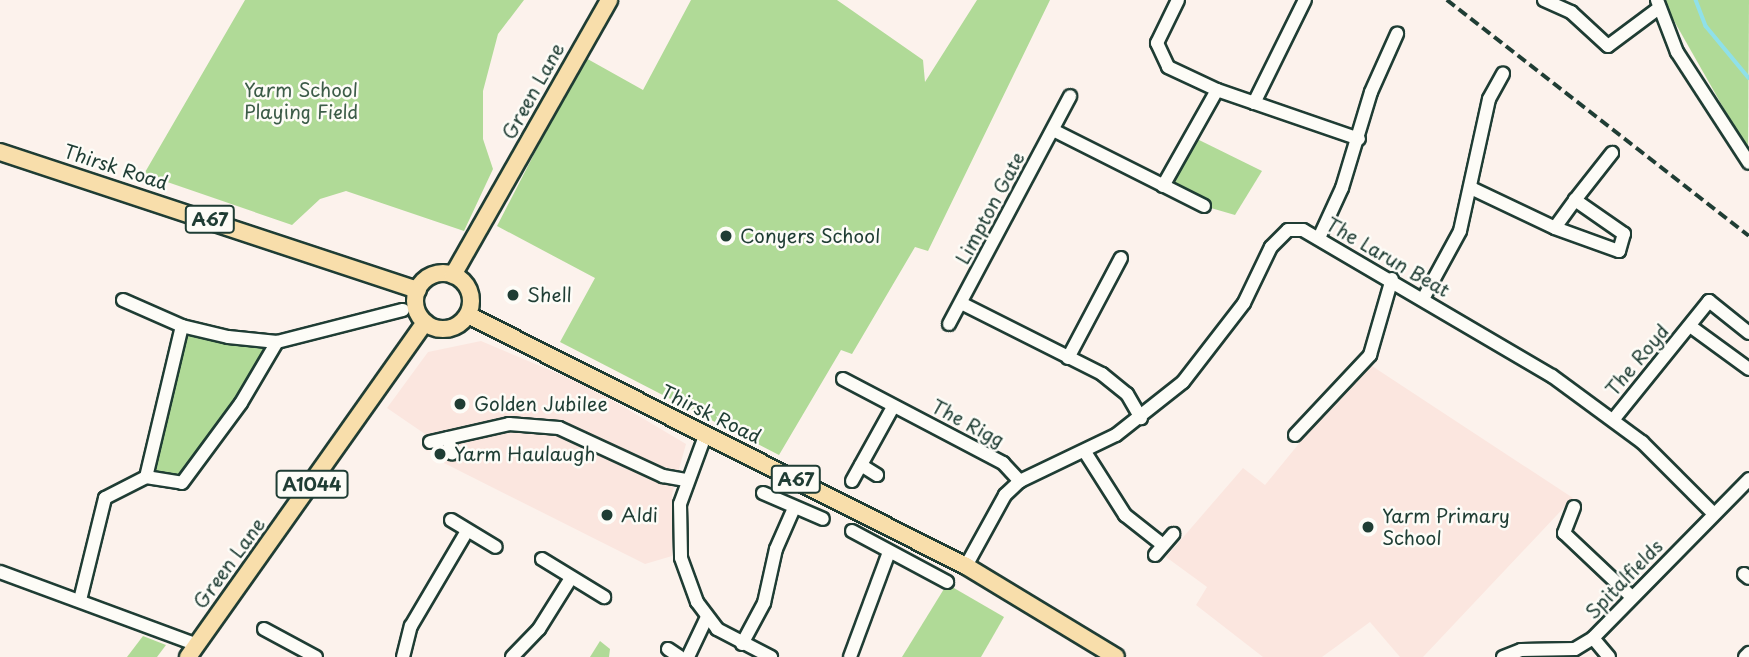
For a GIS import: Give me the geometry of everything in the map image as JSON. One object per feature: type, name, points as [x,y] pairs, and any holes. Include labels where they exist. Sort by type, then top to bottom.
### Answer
[{"type":"main road","name":"Green Lane","points":[[453,275],[609,0]]},
{"type":"main road","name":"Thirsk Road","points":[[0,152],[418,290]]},
{"type":"main road","points":[[433,275],[453,275],[469,289],[468,315],[453,328],[425,322],[416,306],[418,290],[433,275]]},
{"type":"main road","name":"Thirsk Road","points":[[468,315],[966,566],[1116,657]]},
{"type":"main road","name":"Green Lane","points":[[192,651],[425,322]]},
{"type":"street","points":[[1178,0],[1157,43],[1160,57],[1168,68],[1217,90],[1359,139]]},
{"type":"street","points":[[1254,103],[1305,0]]},
{"type":"street","points":[[1544,0],[1571,12],[1608,46],[1658,4],[1677,52],[1749,163]]},
{"type":"street","points":[[1319,239],[1359,139],[1371,92],[1397,34]]},
{"type":"street","points":[[1423,299],[1460,231],[1473,189],[1489,99],[1501,89],[1503,74]]},
{"type":"street","points":[[1163,186],[1217,90]]},
{"type":"street","name":"Limpton Gate","points":[[949,324],[1070,96]]},
{"type":"street","points":[[1053,130],[1204,206]]},
{"type":"street","points":[[1555,228],[1612,153]]},
{"type":"street","points":[[1473,189],[1555,228],[1619,250],[1623,234],[1575,200]]},
{"type":"street","name":"The Larun Beat","points":[[966,566],[1005,495],[1020,481],[1085,452],[1141,418],[1183,382],[1215,344],[1244,303],[1280,236],[1303,230],[1391,279],[1552,376],[1613,420],[1713,513]]},
{"type":"street","points":[[1068,358],[1121,258]]},
{"type":"street","points":[[1299,426],[1370,355],[1369,331],[1391,279]]},
{"type":"street","points":[[123,300],[182,326],[277,342],[403,310]]},
{"type":"street","name":"The Royd","points":[[1613,420],[1709,302],[1749,333]]},
{"type":"street","points":[[961,303],[1102,374],[1127,394],[1141,418]]},
{"type":"street","points":[[146,477],[182,326]]},
{"type":"street","name":"The Royd","points":[[1690,326],[1749,369]]},
{"type":"street","points":[[80,600],[105,498],[146,477],[177,485],[186,479],[274,353],[277,342]]},
{"type":"street","name":"The Rigg","points":[[843,379],[1003,463],[1020,481]]},
{"type":"street","points":[[852,481],[893,407]]},
{"type":"street","points":[[430,442],[509,424],[559,428],[663,476],[686,480]]},
{"type":"street","points":[[705,436],[686,480],[677,523],[681,558],[690,586],[717,629],[771,657]]},
{"type":"street","points":[[448,438],[452,453]]},
{"type":"street","points":[[1085,452],[1125,515],[1159,550],[1172,534]]},
{"type":"street","points":[[861,465],[877,475]]},
{"type":"street","name":"Spitalfields","points":[[1503,657],[1521,650],[1575,649],[1593,638],[1749,479]]},
{"type":"street","points":[[763,492],[823,519]]},
{"type":"street","points":[[1574,507],[1563,533],[1632,597]]},
{"type":"street","points":[[742,644],[764,603],[776,549],[794,508]]},
{"type":"street","points":[[451,520],[496,547]]},
{"type":"street","points":[[404,657],[411,626],[467,531]]},
{"type":"street","points":[[852,531],[947,582]]},
{"type":"street","points":[[850,657],[889,552]]},
{"type":"street","points":[[542,559],[604,597]]},
{"type":"street","points":[[0,572],[80,600],[192,651]]},
{"type":"street","points":[[512,657],[539,629],[571,578]]},
{"type":"street","points":[[688,657],[708,617]]},
{"type":"street","points":[[272,628],[316,657]]},
{"type":"street","points":[[1593,638],[1609,657]]},
{"type":"street","points":[[667,649],[680,657]]},
{"type":"street","points":[[1745,657],[1749,653]]},
{"type":"shaded area","points":[[481,341],[590,387],[686,444],[672,494],[672,556],[645,564],[436,459],[434,449],[426,451],[425,434],[387,408],[428,352]]},
{"type":"shaded area","name":"Yarm Primary School","points":[[1372,366],[1573,498],[1423,657],[1400,657],[1370,622],[1322,657],[1263,657],[1196,605],[1207,587],[1166,557],[1243,468],[1265,485],[1337,397]]},
{"type":"green space","name":"Yarm School Playing Field","points":[[245,0],[524,0],[498,34],[483,91],[483,139],[493,169],[464,231],[346,191],[320,199],[292,225],[144,174]]},
{"type":"green space","name":"Conyers School","points":[[691,0],[837,0],[923,60],[925,82],[977,0],[1050,0],[928,251],[915,247],[852,354],[841,350],[779,455],[560,342],[595,278],[497,226],[584,57],[643,90]]},
{"type":"green space","points":[[1666,0],[1749,0],[1748,151],[1665,5]]},
{"type":"green space","points":[[1193,137],[1262,171],[1235,215],[1204,206],[1163,186]]},
{"type":"green space","points":[[194,332],[267,347],[269,352],[182,477],[154,473],[185,336]]},
{"type":"green space","points":[[947,584],[1004,617],[981,657],[902,657]]},
{"type":"green space","points":[[143,636],[166,645],[157,657],[127,657]]},
{"type":"green space","points":[[600,641],[610,649],[609,657],[590,657]]},
{"type":"waterway","points":[[1696,0],[1706,26],[1749,78]]},
{"type":"railway","points":[[1447,0],[1749,236]]},
{"type":"place","name":"Conyers School","points":[[726,236]]},
{"type":"place","name":"Shell","points":[[513,295]]},
{"type":"place","name":"Golden Jubilee","points":[[460,404]]},
{"type":"place","name":"Yarm Haulaugh","points":[[440,454]]},
{"type":"place","name":"Aldi","points":[[607,515]]},
{"type":"place","name":"Yarm Primary School","points":[[1368,527]]}]
